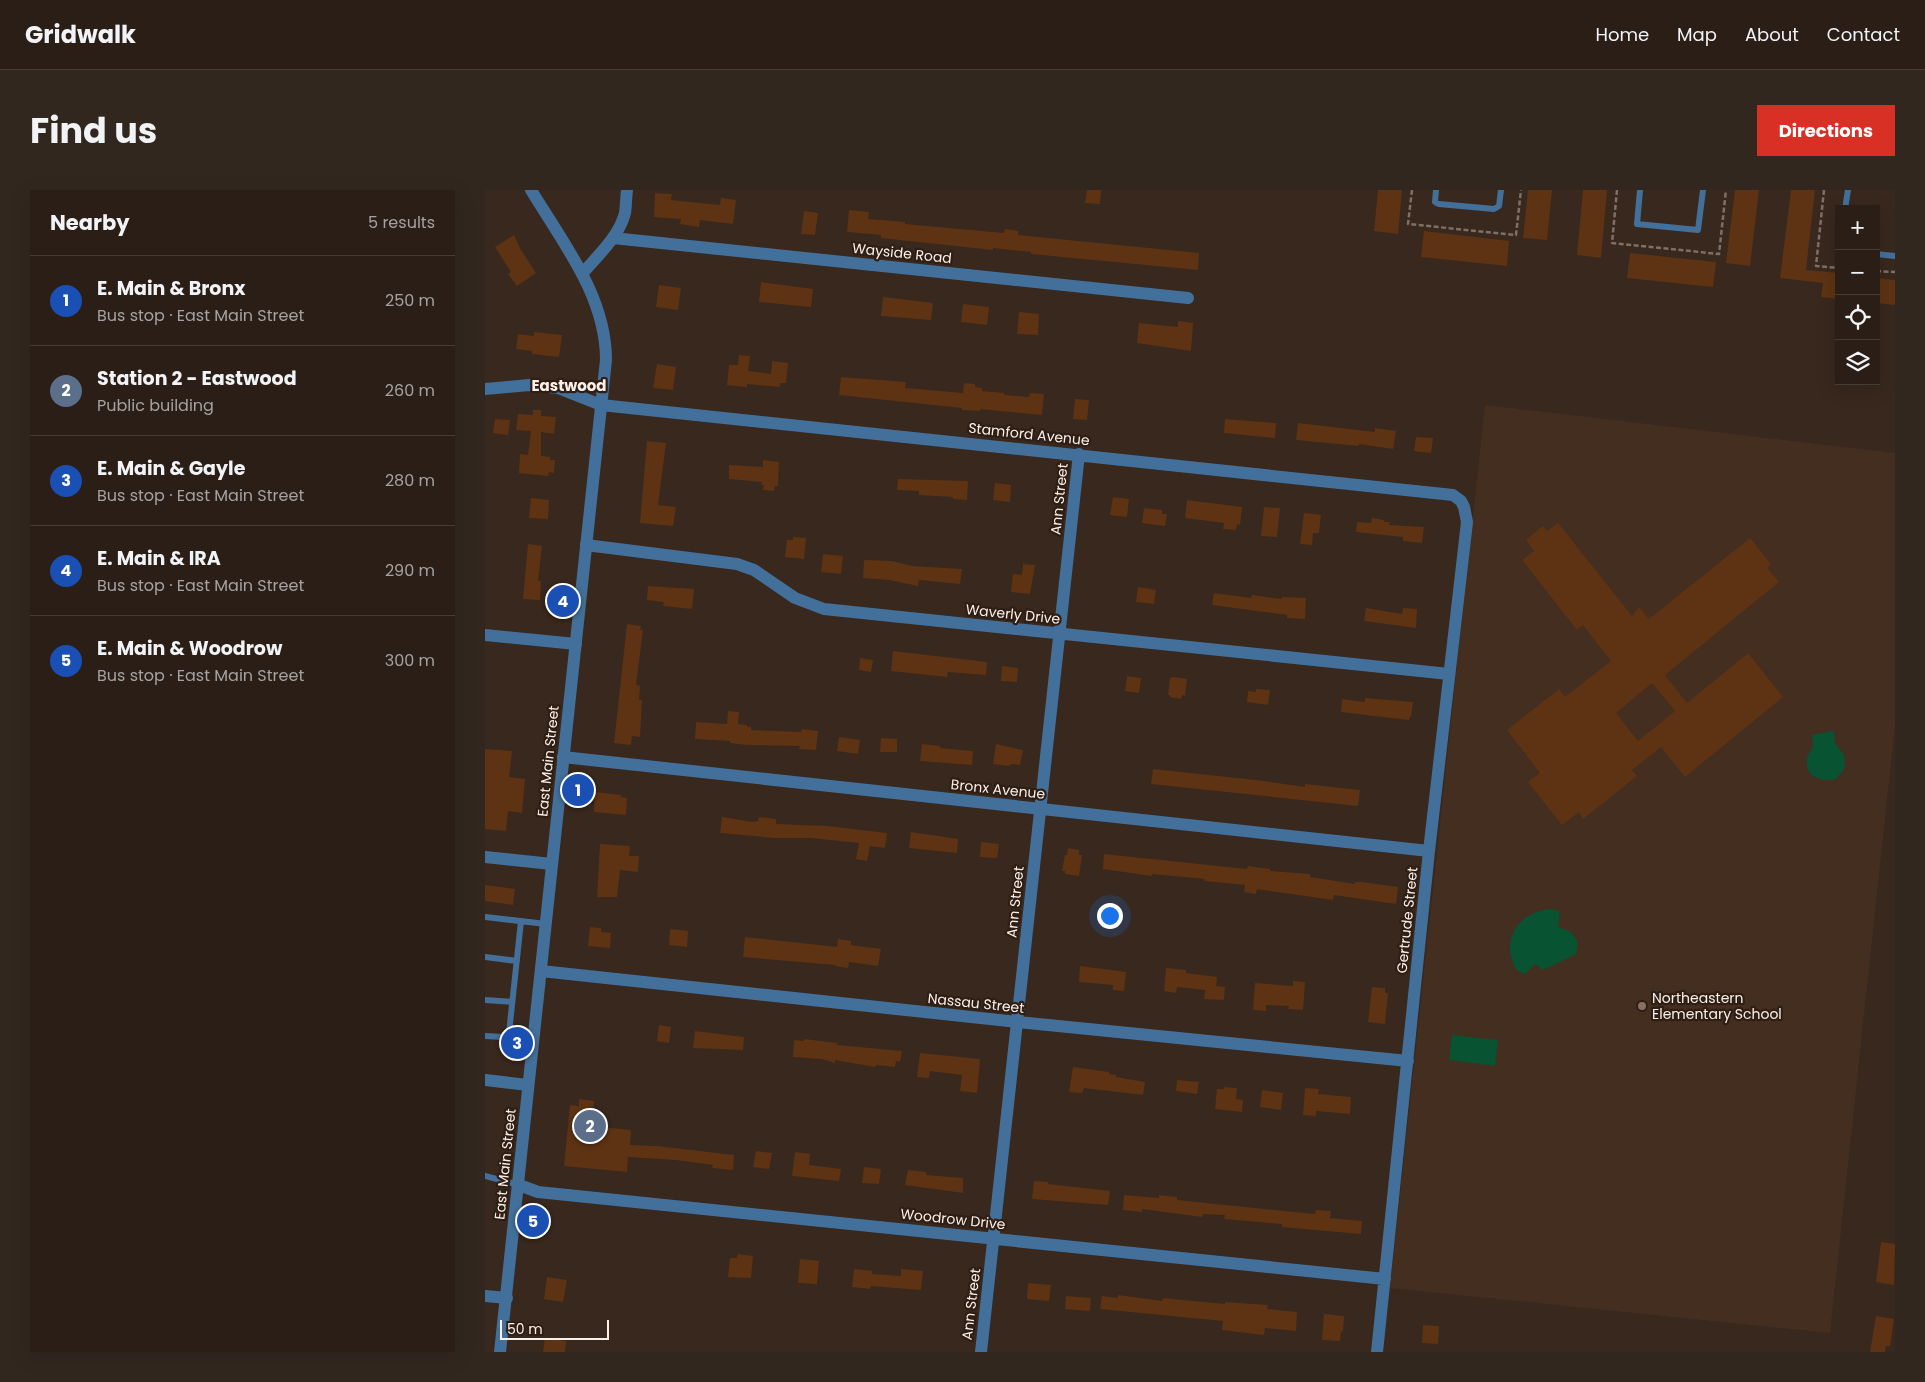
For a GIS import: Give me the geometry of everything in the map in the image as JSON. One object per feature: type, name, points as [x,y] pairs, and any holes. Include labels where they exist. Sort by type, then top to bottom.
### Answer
[{"type":"street","name":"East Main Street","points":[[501,1352],[606,345],[597,304],[582,274],[531,190]]},
{"type":"street","points":[[582,274],[613,238],[625,213],[627,190]]},
{"type":"street","name":"Wayside Road","points":[[613,238],[1188,298]]},
{"type":"street","name":"Stamford Avenue","points":[[485,389],[529,385],[558,388],[601,405],[1453,495]]},
{"type":"street","name":"Ann Street","points":[[981,1352],[1079,454]]},
{"type":"street","name":"Gertrude Street","points":[[1377,1352],[1429,851],[1467,522],[1461,501],[1453,495]]},
{"type":"street","name":"Waverly Drive","points":[[586,545],[737,564],[754,570],[795,598],[824,609],[1449,674]]},
{"type":"street","points":[[485,635],[576,644]]},
{"type":"street","name":"Bronx Avenue","points":[[563,757],[1429,851]]},
{"type":"street","points":[[485,857],[552,864]]},
{"type":"street","name":"Nassau Street","points":[[541,971],[1408,1061]]},
{"type":"street","points":[[485,1080],[528,1085]]},
{"type":"street","name":"Woodrow Drive","points":[[519,1186],[538,1192],[1385,1279]]},
{"type":"street","points":[[485,1296],[507,1298]]},
{"type":"lane","points":[[1436,190],[1435,202],[1439,204],[1494,209],[1499,206],[1501,190]]},
{"type":"lane","points":[[1640,190],[1637,224],[1698,230],[1703,190]]},
{"type":"lane","points":[[1846,205],[1848,190]]},
{"type":"lane","points":[[1880,254],[1895,256]]},
{"type":"lane","points":[[485,917],[545,924]]},
{"type":"lane","points":[[485,1036],[507,1036],[521,921]]},
{"type":"lane","points":[[485,957],[517,961]]},
{"type":"lane","points":[[485,1000],[512,1002]]},
{"type":"lane","points":[[485,1176],[519,1186]]},
{"type":"path","points":[[1412,190],[1408,224],[1516,235],[1521,190]]},
{"type":"path","points":[[1824,190],[1816,266],[1835,268]]},
{"type":"path","points":[[1880,271],[1895,272]]},
{"type":"shaded area","name":"Northeastern Elementary School","points":[[1485,405],[1895,453],[1895,725],[1830,1333],[1390,1288]]},
{"type":"green space","points":[[1834,731],[1835,743],[1844,755],[1845,768],[1836,779],[1828,780],[1814,777],[1807,768],[1808,755],[1813,747],[1812,735]]},
{"type":"green space","points":[[1548,909],[1560,911],[1558,927],[1571,932],[1578,942],[1576,954],[1543,970],[1535,964],[1525,974],[1522,973],[1516,969],[1512,960],[1510,950],[1513,933],[1517,926],[1530,915]]},
{"type":"green space","points":[[1452,1035],[1498,1040],[1495,1066],[1449,1060]]},
{"type":"building","points":[[1087,190],[1101,190],[1100,204],[1085,203]]},
{"type":"building","points":[[1378,190],[1402,190],[1398,234],[1374,231]]},
{"type":"building","points":[[1528,190],[1552,190],[1547,240],[1523,238]]},
{"type":"building","points":[[1583,190],[1607,190],[1601,258],[1577,255]]},
{"type":"building","points":[[1735,190],[1759,190],[1750,266],[1726,263]]},
{"type":"building","points":[[1791,190],[1815,190],[1806,270],[1835,273],[1835,299],[1821,297],[1823,283],[1780,278]]},
{"type":"building","points":[[655,193],[672,194],[671,200],[720,205],[721,198],[736,200],[733,224],[700,220],[699,227],[680,224],[681,219],[654,217]]},
{"type":"building","points":[[849,210],[869,212],[868,219],[905,222],[905,224],[1004,233],[1005,229],[1018,231],[1018,235],[1199,253],[1198,270],[881,238],[881,235],[847,232]]},
{"type":"building","points":[[804,211],[818,213],[815,235],[801,234]]},
{"type":"building","points":[[1424,231],[1509,241],[1507,266],[1421,257]]},
{"type":"building","points":[[514,235],[536,273],[517,286],[508,274],[511,272],[495,247]]},
{"type":"building","points":[[1630,253],[1716,262],[1713,287],[1627,278]]},
{"type":"building","points":[[1880,278],[1895,280],[1895,305],[1880,303]]},
{"type":"building","points":[[761,282],[813,289],[811,307],[759,302]]},
{"type":"building","points":[[659,285],[681,288],[678,310],[656,307]]},
{"type":"building","points":[[883,297],[933,303],[931,320],[881,316]]},
{"type":"building","points":[[963,304],[989,307],[987,325],[961,322]]},
{"type":"building","points":[[1019,312],[1039,314],[1038,335],[1017,334]]},
{"type":"building","points":[[1178,321],[1193,323],[1191,351],[1137,343],[1139,323],[1178,327]]},
{"type":"building","points":[[534,332],[562,335],[559,357],[532,354],[532,351],[516,349],[518,334],[534,336]]},
{"type":"building","points":[[739,355],[750,356],[748,371],[771,374],[772,361],[788,363],[786,383],[780,383],[780,387],[747,384],[747,387],[727,385],[729,365],[738,365]]},
{"type":"building","points":[[657,364],[676,367],[673,390],[653,388]]},
{"type":"building","points":[[841,377],[906,382],[905,388],[963,393],[964,383],[975,384],[975,387],[982,388],[982,391],[1004,393],[1004,395],[1029,397],[1030,393],[1044,394],[1042,415],[980,409],[980,411],[962,410],[962,408],[839,395]]},
{"type":"building","points":[[1075,399],[1089,400],[1087,420],[1073,419]]},
{"type":"building","points":[[533,410],[541,410],[541,416],[556,417],[554,434],[541,432],[541,456],[550,457],[550,460],[555,460],[554,473],[549,472],[548,476],[519,473],[520,454],[528,455],[531,431],[516,430],[518,414],[533,415]]},
{"type":"building","points":[[495,419],[510,420],[508,435],[493,433]]},
{"type":"building","points":[[1225,419],[1276,423],[1275,438],[1224,433]]},
{"type":"building","points":[[1298,423],[1375,432],[1375,428],[1396,431],[1393,449],[1359,444],[1359,446],[1296,440]]},
{"type":"building","points":[[1416,437],[1433,438],[1431,453],[1414,451]]},
{"type":"building","points":[[647,441],[666,443],[658,505],[676,507],[673,526],[640,523]]},
{"type":"building","points":[[763,460],[779,462],[778,486],[775,486],[774,491],[763,490],[764,485],[761,485],[762,482],[729,479],[729,465],[763,467]]},
{"type":"building","points":[[898,479],[968,481],[967,500],[953,499],[953,497],[919,495],[919,491],[897,490]]},
{"type":"building","points":[[995,483],[1011,485],[1010,502],[993,500]]},
{"type":"building","points":[[1113,497],[1129,499],[1127,517],[1110,515]]},
{"type":"building","points":[[531,498],[549,500],[548,519],[529,518]]},
{"type":"building","points":[[1187,500],[1242,507],[1240,525],[1237,524],[1236,530],[1223,529],[1224,523],[1185,518]]},
{"type":"building","points":[[1264,507],[1280,508],[1277,537],[1261,536]]},
{"type":"building","points":[[1144,508],[1162,510],[1162,514],[1167,514],[1165,526],[1142,523]]},
{"type":"building","points":[[1304,513],[1321,515],[1319,533],[1313,533],[1312,545],[1300,544]]},
{"type":"building","points":[[1372,518],[1390,522],[1389,525],[1424,527],[1422,543],[1403,541],[1403,537],[1356,532],[1357,522],[1371,523]]},
{"type":"building","points":[[1558,523],[1632,616],[1639,607],[1649,619],[1750,538],[1771,564],[1767,568],[1779,582],[1665,675],[1687,703],[1748,653],[1783,697],[1685,777],[1661,747],[1632,770],[1637,776],[1583,819],[1579,812],[1562,825],[1528,782],[1540,773],[1507,730],[1559,689],[1565,697],[1611,661],[1583,625],[1577,630],[1522,560],[1534,551],[1526,540],[1543,526],[1547,531]],"holes":[[[1652,683],[1675,711],[1638,741],[1616,713]]]},
{"type":"building","points":[[793,537],[806,538],[804,559],[785,557],[787,540],[793,540]]},
{"type":"building","points":[[528,544],[542,546],[538,581],[541,581],[540,600],[523,599]]},
{"type":"building","points":[[823,554],[843,556],[841,574],[821,572]]},
{"type":"building","points":[[864,560],[892,561],[912,566],[962,569],[960,584],[919,580],[918,586],[889,580],[863,578]]},
{"type":"building","points":[[1023,564],[1035,565],[1030,594],[1011,592],[1013,574],[1022,575]]},
{"type":"building","points":[[648,586],[694,589],[692,609],[663,606],[664,602],[647,600]]},
{"type":"building","points":[[1138,587],[1156,590],[1154,604],[1136,602]]},
{"type":"building","points":[[1214,593],[1251,598],[1252,595],[1282,599],[1282,597],[1306,598],[1305,619],[1287,618],[1287,615],[1212,605]]},
{"type":"building","points":[[1366,608],[1402,614],[1403,608],[1417,609],[1416,628],[1364,621]]},
{"type":"building","points":[[627,624],[641,626],[640,630],[643,630],[636,685],[640,686],[639,700],[642,700],[640,737],[632,736],[631,745],[614,743]]},
{"type":"building","points":[[893,651],[987,662],[986,675],[948,672],[947,677],[891,671]]},
{"type":"building","points":[[860,658],[873,660],[871,672],[859,670]]},
{"type":"building","points":[[1002,666],[1018,668],[1017,682],[1001,681]]},
{"type":"building","points":[[1127,676],[1141,678],[1139,693],[1125,691]]},
{"type":"building","points":[[1170,678],[1187,679],[1185,696],[1182,695],[1181,699],[1168,695]]},
{"type":"building","points":[[1256,689],[1270,690],[1268,705],[1247,702],[1248,691],[1256,692]]},
{"type":"building","points":[[1365,698],[1413,702],[1411,717],[1409,720],[1341,712],[1342,699],[1365,702]]},
{"type":"building","points":[[728,711],[739,712],[738,724],[747,725],[747,727],[751,727],[751,730],[801,732],[802,729],[818,731],[816,750],[799,749],[800,746],[747,745],[730,743],[730,741],[695,739],[696,722],[727,724]]},
{"type":"building","points":[[839,737],[860,740],[858,754],[837,751]]},
{"type":"building","points":[[881,738],[897,739],[897,752],[880,752]]},
{"type":"building","points":[[922,744],[940,746],[940,748],[973,751],[972,765],[920,761]]},
{"type":"building","points":[[996,744],[1023,750],[1020,765],[993,764]]},
{"type":"building","points":[[485,749],[512,751],[509,777],[525,779],[522,813],[508,811],[506,831],[485,829]]},
{"type":"building","points":[[1153,769],[1305,787],[1305,784],[1360,790],[1358,806],[1151,784]]},
{"type":"building","points":[[595,792],[621,795],[621,797],[627,798],[626,815],[594,812]]},
{"type":"building","points":[[722,817],[753,822],[758,821],[759,817],[776,819],[776,824],[827,826],[887,833],[885,848],[870,846],[867,861],[856,859],[859,843],[811,838],[774,838],[720,833]]},
{"type":"building","points":[[911,832],[958,839],[957,853],[909,848]]},
{"type":"building","points":[[981,842],[999,844],[997,858],[980,857]]},
{"type":"building","points":[[600,844],[630,846],[629,856],[639,856],[638,872],[620,870],[617,897],[597,897]]},
{"type":"building","points":[[1068,848],[1079,850],[1079,855],[1082,855],[1079,876],[1065,874],[1065,871],[1062,871]]},
{"type":"building","points":[[1104,854],[1247,869],[1248,866],[1270,869],[1270,871],[1310,874],[1310,877],[1355,884],[1355,882],[1362,882],[1398,887],[1396,904],[1334,895],[1333,900],[1257,889],[1256,894],[1244,892],[1245,885],[1103,869]]},
{"type":"building","points":[[485,885],[515,889],[513,905],[485,901]]},
{"type":"building","points":[[590,927],[601,928],[601,932],[611,933],[610,948],[588,946]]},
{"type":"building","points":[[670,929],[688,931],[687,947],[669,945]]},
{"type":"building","points":[[745,937],[837,947],[838,939],[851,941],[851,945],[881,949],[878,966],[849,962],[848,968],[836,965],[743,957]]},
{"type":"building","points":[[1080,966],[1126,972],[1124,991],[1113,990],[1113,985],[1079,982]]},
{"type":"building","points":[[1166,968],[1186,970],[1186,973],[1217,977],[1216,986],[1225,987],[1224,1000],[1204,999],[1205,990],[1177,987],[1176,993],[1164,991]]},
{"type":"building","points":[[1293,981],[1305,982],[1303,1010],[1288,1009],[1289,1006],[1266,1005],[1266,1011],[1253,1010],[1255,983],[1293,986]]},
{"type":"building","points":[[1372,987],[1385,988],[1385,993],[1388,993],[1385,1024],[1368,1022]]},
{"type":"building","points":[[659,1025],[671,1027],[669,1043],[657,1041]]},
{"type":"building","points":[[695,1031],[744,1037],[743,1050],[693,1048]]},
{"type":"building","points":[[804,1039],[837,1043],[837,1045],[902,1051],[900,1062],[896,1061],[895,1067],[876,1065],[875,1067],[835,1060],[835,1063],[822,1059],[793,1057],[794,1040],[804,1041]]},
{"type":"building","points":[[920,1053],[980,1059],[977,1093],[960,1091],[962,1075],[930,1071],[929,1078],[917,1077]]},
{"type":"building","points":[[1073,1067],[1109,1072],[1109,1074],[1116,1075],[1116,1077],[1145,1082],[1143,1095],[1084,1088],[1082,1093],[1069,1092]]},
{"type":"building","points":[[1177,1080],[1199,1082],[1197,1094],[1176,1091]]},
{"type":"building","points":[[1224,1087],[1237,1088],[1236,1099],[1243,1100],[1242,1112],[1215,1109],[1217,1089],[1224,1089]]},
{"type":"building","points":[[1305,1088],[1319,1089],[1318,1094],[1351,1097],[1350,1114],[1316,1111],[1316,1116],[1303,1115]]},
{"type":"building","points":[[1262,1090],[1283,1093],[1281,1110],[1260,1107]]},
{"type":"building","points":[[579,1099],[594,1101],[591,1126],[631,1130],[630,1145],[657,1146],[734,1155],[733,1170],[712,1168],[713,1165],[676,1160],[628,1157],[627,1172],[564,1166],[570,1105],[579,1106]]},
{"type":"building","points":[[756,1151],[772,1153],[769,1169],[753,1167]]},
{"type":"building","points":[[795,1152],[810,1154],[809,1165],[841,1169],[839,1181],[792,1176]]},
{"type":"building","points":[[864,1167],[881,1169],[879,1184],[862,1183]]},
{"type":"building","points":[[908,1170],[926,1172],[926,1175],[963,1178],[963,1193],[905,1185]]},
{"type":"building","points":[[1034,1181],[1110,1191],[1108,1205],[1032,1199]]},
{"type":"building","points":[[1124,1195],[1159,1198],[1159,1195],[1177,1197],[1177,1200],[1315,1214],[1316,1210],[1331,1211],[1330,1218],[1362,1221],[1361,1234],[1282,1227],[1282,1224],[1224,1219],[1225,1215],[1203,1214],[1202,1217],[1142,1209],[1142,1212],[1123,1210]]},
{"type":"building","points":[[1881,1242],[1895,1244],[1894,1285],[1876,1282]]},
{"type":"building","points":[[738,1254],[753,1256],[751,1278],[728,1277],[730,1258],[737,1258]]},
{"type":"building","points":[[800,1259],[819,1261],[817,1284],[798,1283]]},
{"type":"building","points":[[854,1269],[872,1271],[872,1274],[901,1276],[901,1269],[923,1271],[921,1290],[871,1286],[870,1289],[852,1287]]},
{"type":"building","points":[[547,1277],[567,1280],[563,1302],[544,1299]]},
{"type":"building","points":[[1028,1283],[1051,1285],[1049,1301],[1027,1299]]},
{"type":"building","points":[[1118,1295],[1162,1301],[1163,1298],[1225,1304],[1225,1302],[1268,1305],[1267,1309],[1297,1312],[1296,1331],[1265,1328],[1264,1335],[1222,1330],[1223,1321],[1100,1309],[1102,1296],[1118,1298]]},
{"type":"building","points":[[1066,1296],[1091,1298],[1090,1311],[1065,1309]]},
{"type":"building","points":[[1324,1314],[1344,1316],[1343,1332],[1341,1331],[1340,1341],[1322,1340]]},
{"type":"building","points":[[1876,1316],[1894,1319],[1890,1346],[1886,1346],[1885,1352],[1870,1352]]},
{"type":"building","points":[[1423,1325],[1439,1326],[1438,1344],[1422,1343]]},
{"type":"building","points":[[545,1338],[566,1341],[565,1352],[543,1352]]},
{"type":"place","name":"E. Main & IRA","points":[[563,601]]},
{"type":"place","name":"E. Main & Bronx","points":[[578,790]]},
{"type":"place","name":"Northeastern Elementary School","points":[[1642,1006]]},
{"type":"place","name":"E. Main & Gayle","points":[[517,1043]]},
{"type":"place","name":"Station 2 - Eastwood","points":[[590,1126]]},
{"type":"place","name":"E. Main & Woodrow","points":[[533,1221]]},
{"type":"district","name":"Eastwood","points":[[569,386]]}]
